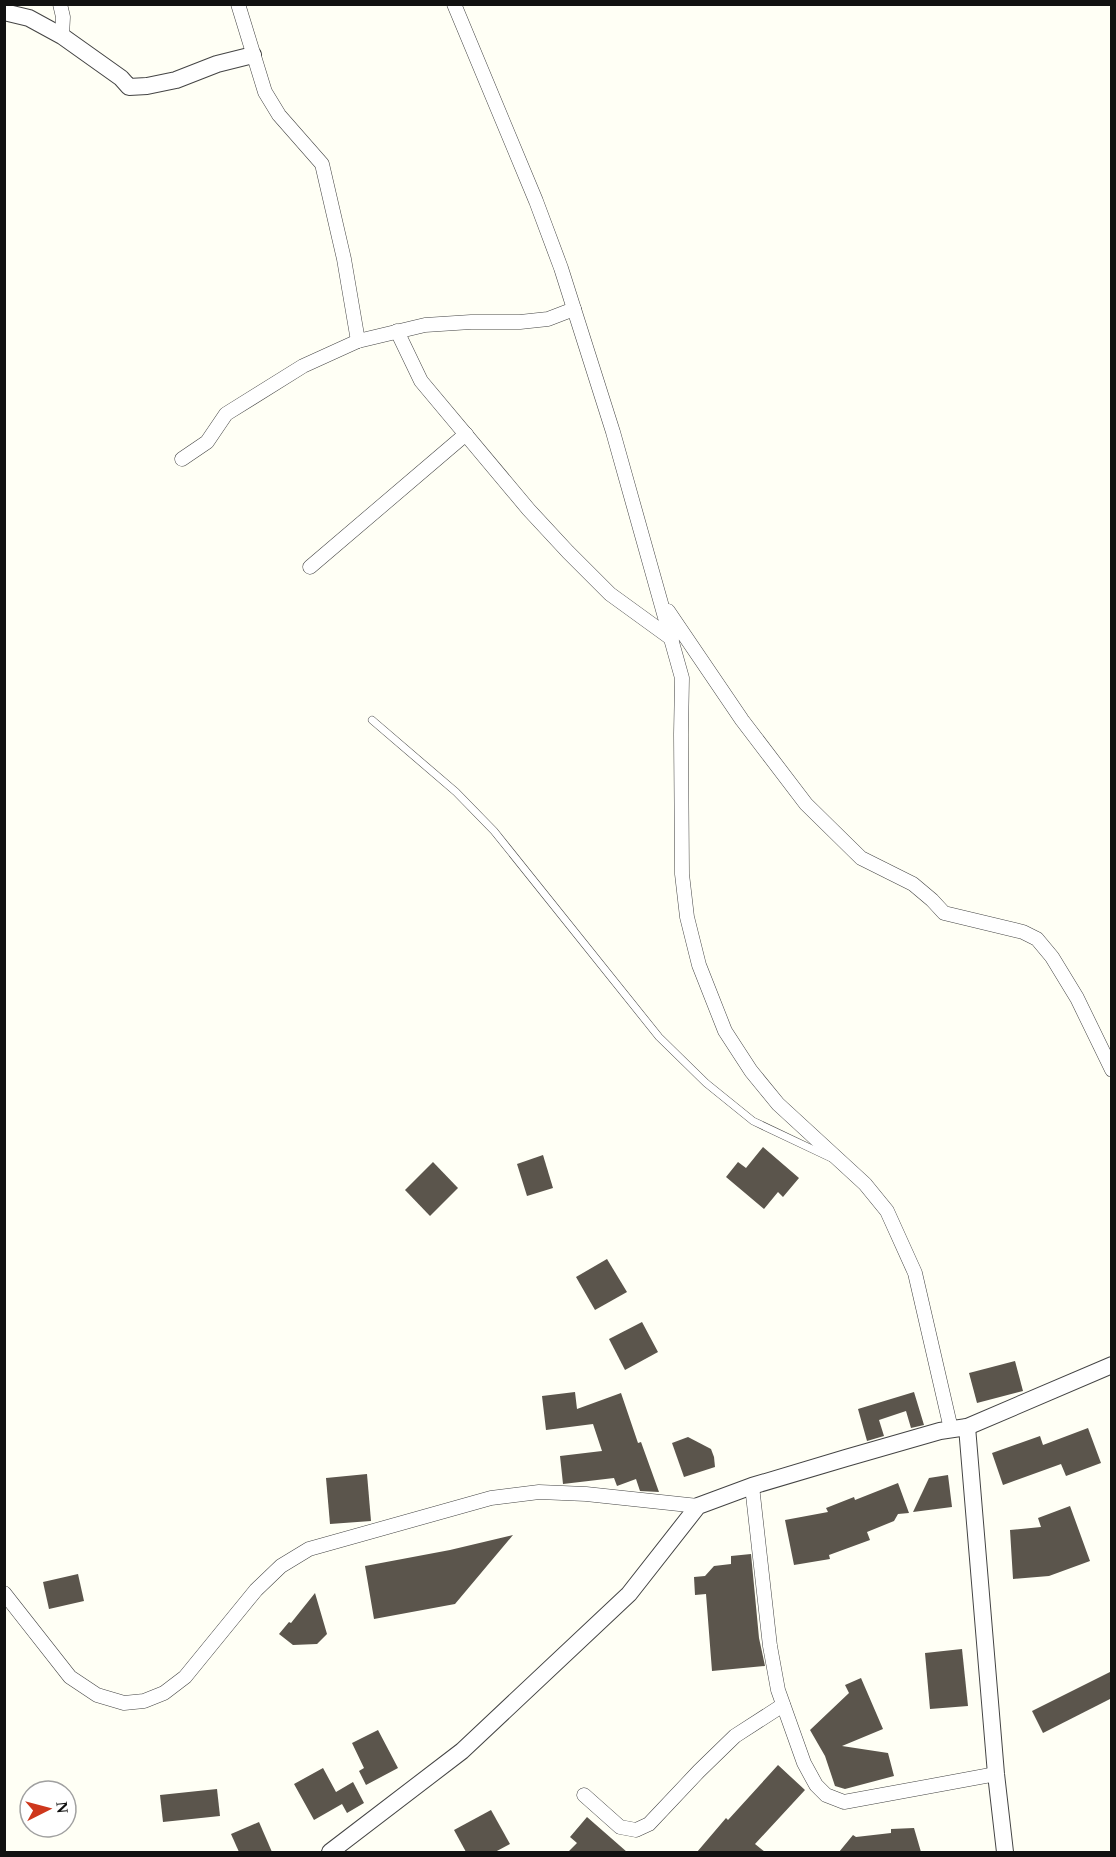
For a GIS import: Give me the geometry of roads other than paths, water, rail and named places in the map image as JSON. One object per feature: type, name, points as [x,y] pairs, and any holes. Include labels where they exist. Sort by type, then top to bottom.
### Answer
[{"type":"street","points":[[60,4],[63,17],[62,36]]},
{"type":"street","points":[[238,4],[265,92],[279,115],[322,164],[344,259],[358,341]]},
{"type":"street","points":[[454,4],[536,201],[574,309],[613,432],[682,678],[682,874],[687,917],[699,965],[725,1031],[752,1071],[778,1104],[865,1184],[887,1211],[915,1273],[959,1428],[1005,1852]]},
{"type":"street","points":[[4,12],[29,18],[62,36],[121,78],[129,87],[176,80],[217,64],[253,55]]},
{"type":"street","points":[[182,459],[207,442],[226,414],[303,366],[358,341],[425,325],[548,319],[574,309]]},
{"type":"street","points":[[397,331],[422,381],[529,510],[610,594],[672,639]]},
{"type":"street","points":[[310,567],[466,434]]},
{"type":"street","points":[[661,602],[742,720],[806,804],[861,858],[913,884],[944,913],[1023,932],[1037,939],[1052,957],[1077,998],[1112,1070]]},
{"type":"street","points":[[4,1593],[70,1677],[97,1695],[124,1703],[144,1701],[164,1693],[185,1677],[256,1590],[281,1566],[309,1549],[491,1498],[539,1492],[586,1494],[698,1506],[752,1486],[940,1431],[959,1428],[1112,1365]]},
{"type":"street","points":[[752,1486],[770,1646],[778,1690],[804,1763],[816,1785],[826,1795],[844,1802],[996,1774]]},
{"type":"street","points":[[330,1852],[462,1751],[612,1610],[629,1594],[698,1506]]},
{"type":"street","points":[[584,1795],[620,1827],[636,1830],[650,1824],[735,1736],[783,1705]]},
{"type":"lane","points":[[372,720],[456,792],[494,831],[659,1037],[706,1083],[753,1121],[846,1166]]}]
